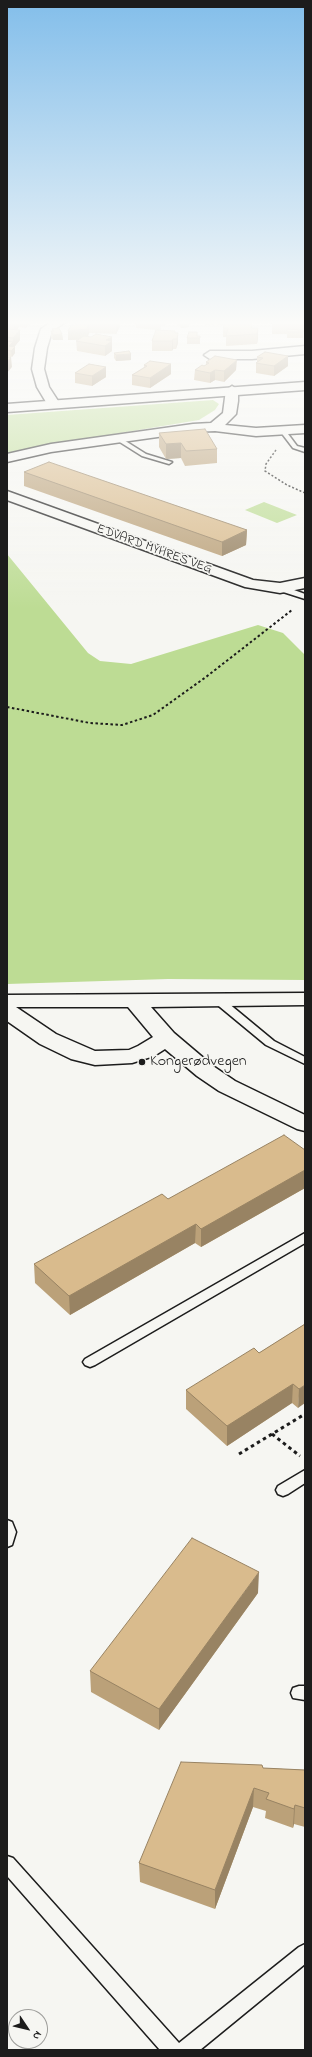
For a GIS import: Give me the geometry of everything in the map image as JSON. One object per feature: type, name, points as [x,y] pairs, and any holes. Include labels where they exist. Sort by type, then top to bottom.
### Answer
[{"type":"street","points":[[215,427],[226,417]]},
{"type":"street","points":[[7,458],[50,448],[193,428],[215,427],[236,431],[285,435],[305,429]]},
{"type":"street","name":"EDVARD MYHRES VEG","points":[[7,495],[227,577],[250,584],[280,588],[305,583]]},
{"type":"street","points":[[7,1001],[305,999]]},
{"type":"street","points":[[134,1000],[166,1038],[205,1071],[227,1086],[305,1124]]},
{"type":"street","points":[[7,1011],[48,1039],[79,1054],[95,1058],[132,1056],[146,1051],[166,1038]]},
{"type":"lane","points":[[285,435],[295,447],[305,450]]},
{"type":"lane","points":[[117,438],[144,454],[169,462]]},
{"type":"lane","points":[[280,588],[305,597]]},
{"type":"lane","points":[[218,1000],[270,1043],[305,1061]]},
{"type":"lane","points":[[90,1362],[305,1237]]},
{"type":"lane","points":[[283,1490],[305,1476]]},
{"type":"lane","points":[[7,1526],[9,1532],[7,1541]]},
{"type":"lane","points":[[7,1864],[172,2050]]},
{"type":"lane","points":[[185,2050],[305,1953]]},
{"type":"path","points":[[285,435],[266,464],[265,471],[281,482],[305,493]]},
{"type":"path","points":[[7,707],[90,723],[122,725],[153,715],[206,678],[294,609]]},
{"type":"path","points":[[239,1454],[305,1414]]},
{"type":"path","points":[[272,1434],[305,1460]]},
{"type":"green space","points":[[7,417],[204,417],[199,420],[7,453]]},
{"type":"green space","points":[[264,502],[297,515],[277,523],[245,510]]},
{"type":"green space","points":[[7,554],[88,653],[100,661],[131,664],[258,625],[283,633],[305,655],[305,980],[168,979],[7,984]]},
{"type":"building","points":[[205,429],[217,449],[186,451],[181,443],[166,444],[159,433]]},
{"type":"building","points":[[49,462],[247,530],[222,542],[24,472]]},
{"type":"building","points":[[284,1135],[305,1150],[305,1170],[201,1229],[196,1224],[69,1296],[34,1264],[162,1194],[168,1199]]},
{"type":"building","points":[[305,1324],[305,1385],[299,1389],[293,1384],[227,1426],[186,1390],[254,1348],[259,1353]]},
{"type":"building","points":[[192,1538],[259,1572],[159,1709],[90,1671]]},
{"type":"building","points":[[181,1762],[262,1765],[263,1768],[305,1770],[305,1808],[295,1805],[294,1809],[266,1799],[269,1793],[254,1788],[215,1890],[139,1863]]},
{"type":"place","name":"Kongerødvegen","points":[[142,1062]]}]
